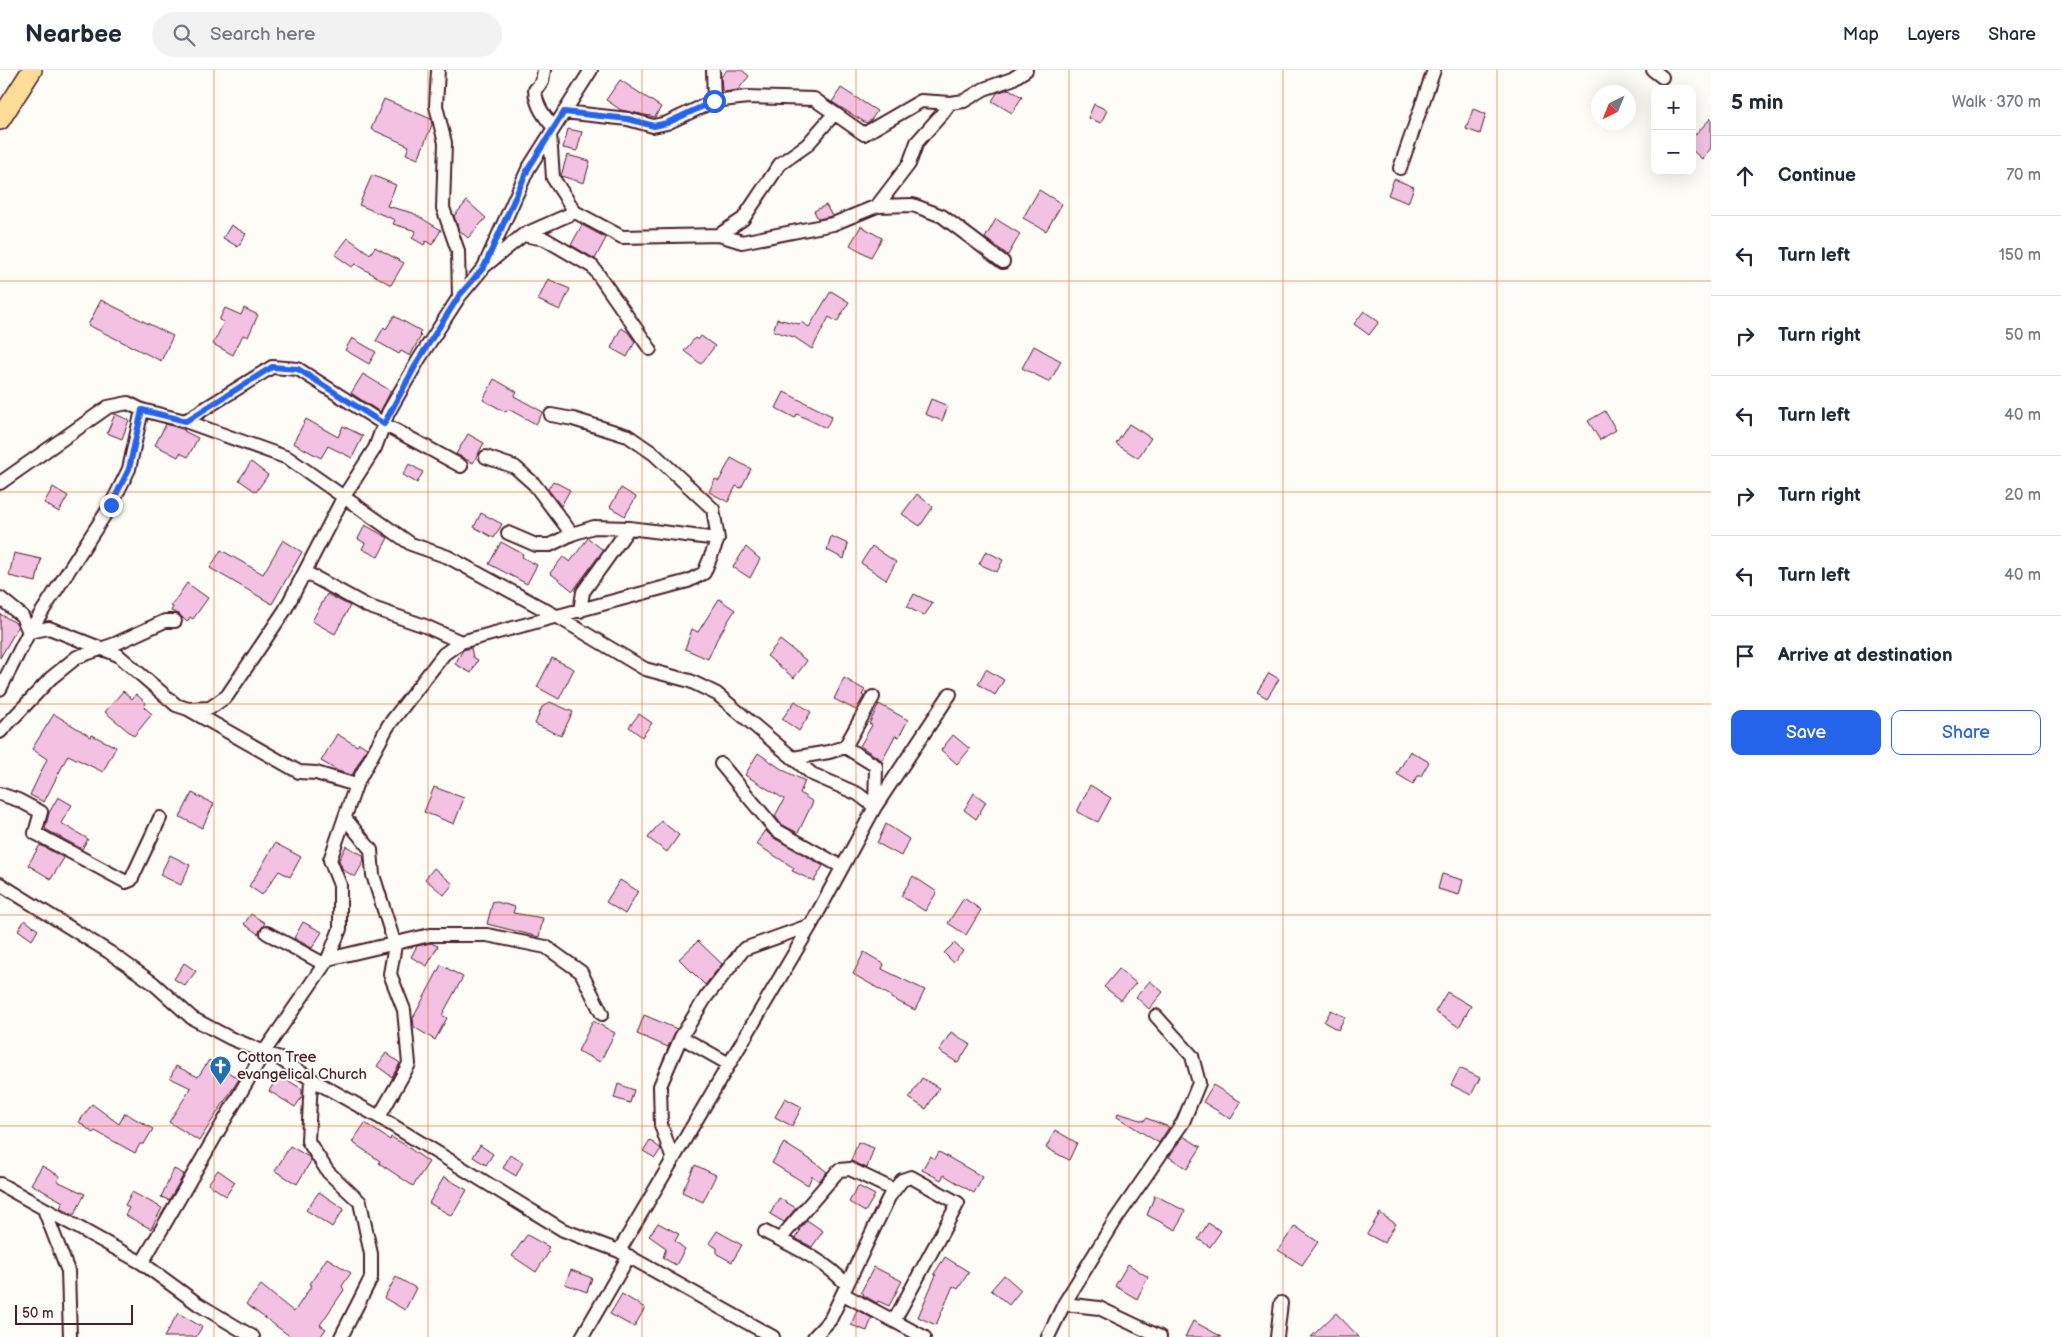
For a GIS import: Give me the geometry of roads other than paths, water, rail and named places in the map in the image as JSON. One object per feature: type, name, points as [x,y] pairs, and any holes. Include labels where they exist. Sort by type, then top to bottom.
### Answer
[{"type":"main road","points":[[0,120],[32,70]]},
{"type":"street","points":[[438,70],[436,106],[445,143],[443,208],[458,251],[459,296]]},
{"type":"street","points":[[544,70],[542,82],[535,90],[536,100],[552,131],[553,178],[575,212],[622,237],[719,235],[742,242],[833,224],[877,206],[913,205],[942,216],[1002,262]]},
{"type":"street","points":[[484,267],[528,169],[591,70]]},
{"type":"street","points":[[713,70],[714,101]]},
{"type":"street","points":[[564,112],[628,119],[654,126],[667,123],[714,101],[748,97],[814,99],[864,134],[921,102],[950,103],[964,101],[984,89],[1012,79],[1026,70]]},
{"type":"street","points":[[1400,168],[1434,70]]},
{"type":"street","points":[[877,206],[909,164],[918,142],[950,103]]},
{"type":"street","points":[[719,235],[742,219],[780,164],[807,146],[834,114]]},
{"type":"street","points":[[188,709],[210,708],[227,696],[285,610],[343,498],[375,448],[384,424],[419,359],[459,296],[484,267],[523,235],[575,212]]},
{"type":"street","points":[[523,235],[545,239],[593,267],[650,349]]},
{"type":"street","points":[[186,421],[272,367],[298,369],[384,424],[461,466]]},
{"type":"street","points":[[0,483],[108,407],[128,403],[142,410],[186,421],[288,458],[411,544],[448,557],[558,617],[645,669],[690,681],[717,694],[812,774],[858,794],[875,807]]},
{"type":"street","points":[[0,688],[29,632],[111,505],[129,469],[142,410]]},
{"type":"street","points":[[142,1263],[264,1052],[326,962],[340,929],[340,885],[330,860],[356,785],[388,726],[444,654],[461,642],[688,581],[704,573],[718,539],[712,510],[654,454],[628,436],[573,419],[551,415]]},
{"type":"street","points":[[486,457],[515,467],[534,484],[572,534]]},
{"type":"street","points":[[508,534],[536,545],[550,545],[572,534],[594,527],[629,528],[718,539]]},
{"type":"street","points":[[580,611],[583,592],[629,528]]},
{"type":"street","points":[[305,572],[368,606],[424,626],[461,642]]},
{"type":"street","points":[[0,598],[22,616],[29,632]]},
{"type":"street","points":[[0,732],[52,678],[77,657],[165,621],[175,621]]},
{"type":"street","points":[[29,632],[49,628],[118,655],[176,705],[188,709],[298,772],[316,773],[356,785]]},
{"type":"street","points":[[582,1337],[673,1160],[811,924],[875,807],[950,694]]},
{"type":"street","points":[[793,758],[845,747],[873,697]]},
{"type":"street","points":[[845,747],[876,766],[875,807]]},
{"type":"street","points":[[722,764],[776,830],[842,867]]},
{"type":"street","points":[[0,794],[18,800],[41,812],[35,834],[126,882],[132,880],[160,818]]},
{"type":"street","points":[[345,818],[371,850],[373,875],[395,945],[390,974],[404,1010],[409,1064],[379,1117]]},
{"type":"street","points":[[0,884],[109,952],[153,983],[192,1018],[230,1038],[277,1056],[563,1230],[624,1254],[773,1337]]},
{"type":"street","points":[[673,1160],[660,1125],[660,1086],[681,1037],[706,997],[744,949],[811,924]]},
{"type":"street","points":[[267,933],[326,962],[430,935],[477,935],[546,946],[581,972],[602,1014]]},
{"type":"street","points":[[1048,1337],[1064,1304],[1116,1219],[1183,1122],[1199,1083],[1192,1056],[1156,1016]]},
{"type":"street","points":[[681,1037],[729,1064]]},
{"type":"street","points":[[311,1078],[308,1141],[328,1172],[360,1202],[371,1254],[371,1278],[341,1337]]},
{"type":"street","points":[[780,1239],[839,1170],[850,1169],[894,1190]]},
{"type":"street","points":[[814,1337],[830,1320],[894,1190],[902,1180],[912,1177],[958,1203],[894,1321]]},
{"type":"street","points":[[0,1184],[142,1263],[198,1304],[253,1337]]},
{"type":"street","points":[[44,1209],[68,1271],[70,1337]]},
{"type":"street","points":[[765,1232],[812,1255],[834,1270],[845,1289],[894,1321],[924,1337]]},
{"type":"street","points":[[1277,1337],[1281,1303]]},
{"type":"street","points":[[1064,1304],[1099,1308],[1160,1337]]},
{"type":"place","name":"Cotton Tree evangelical Church","points":[[221,1085]]}]
